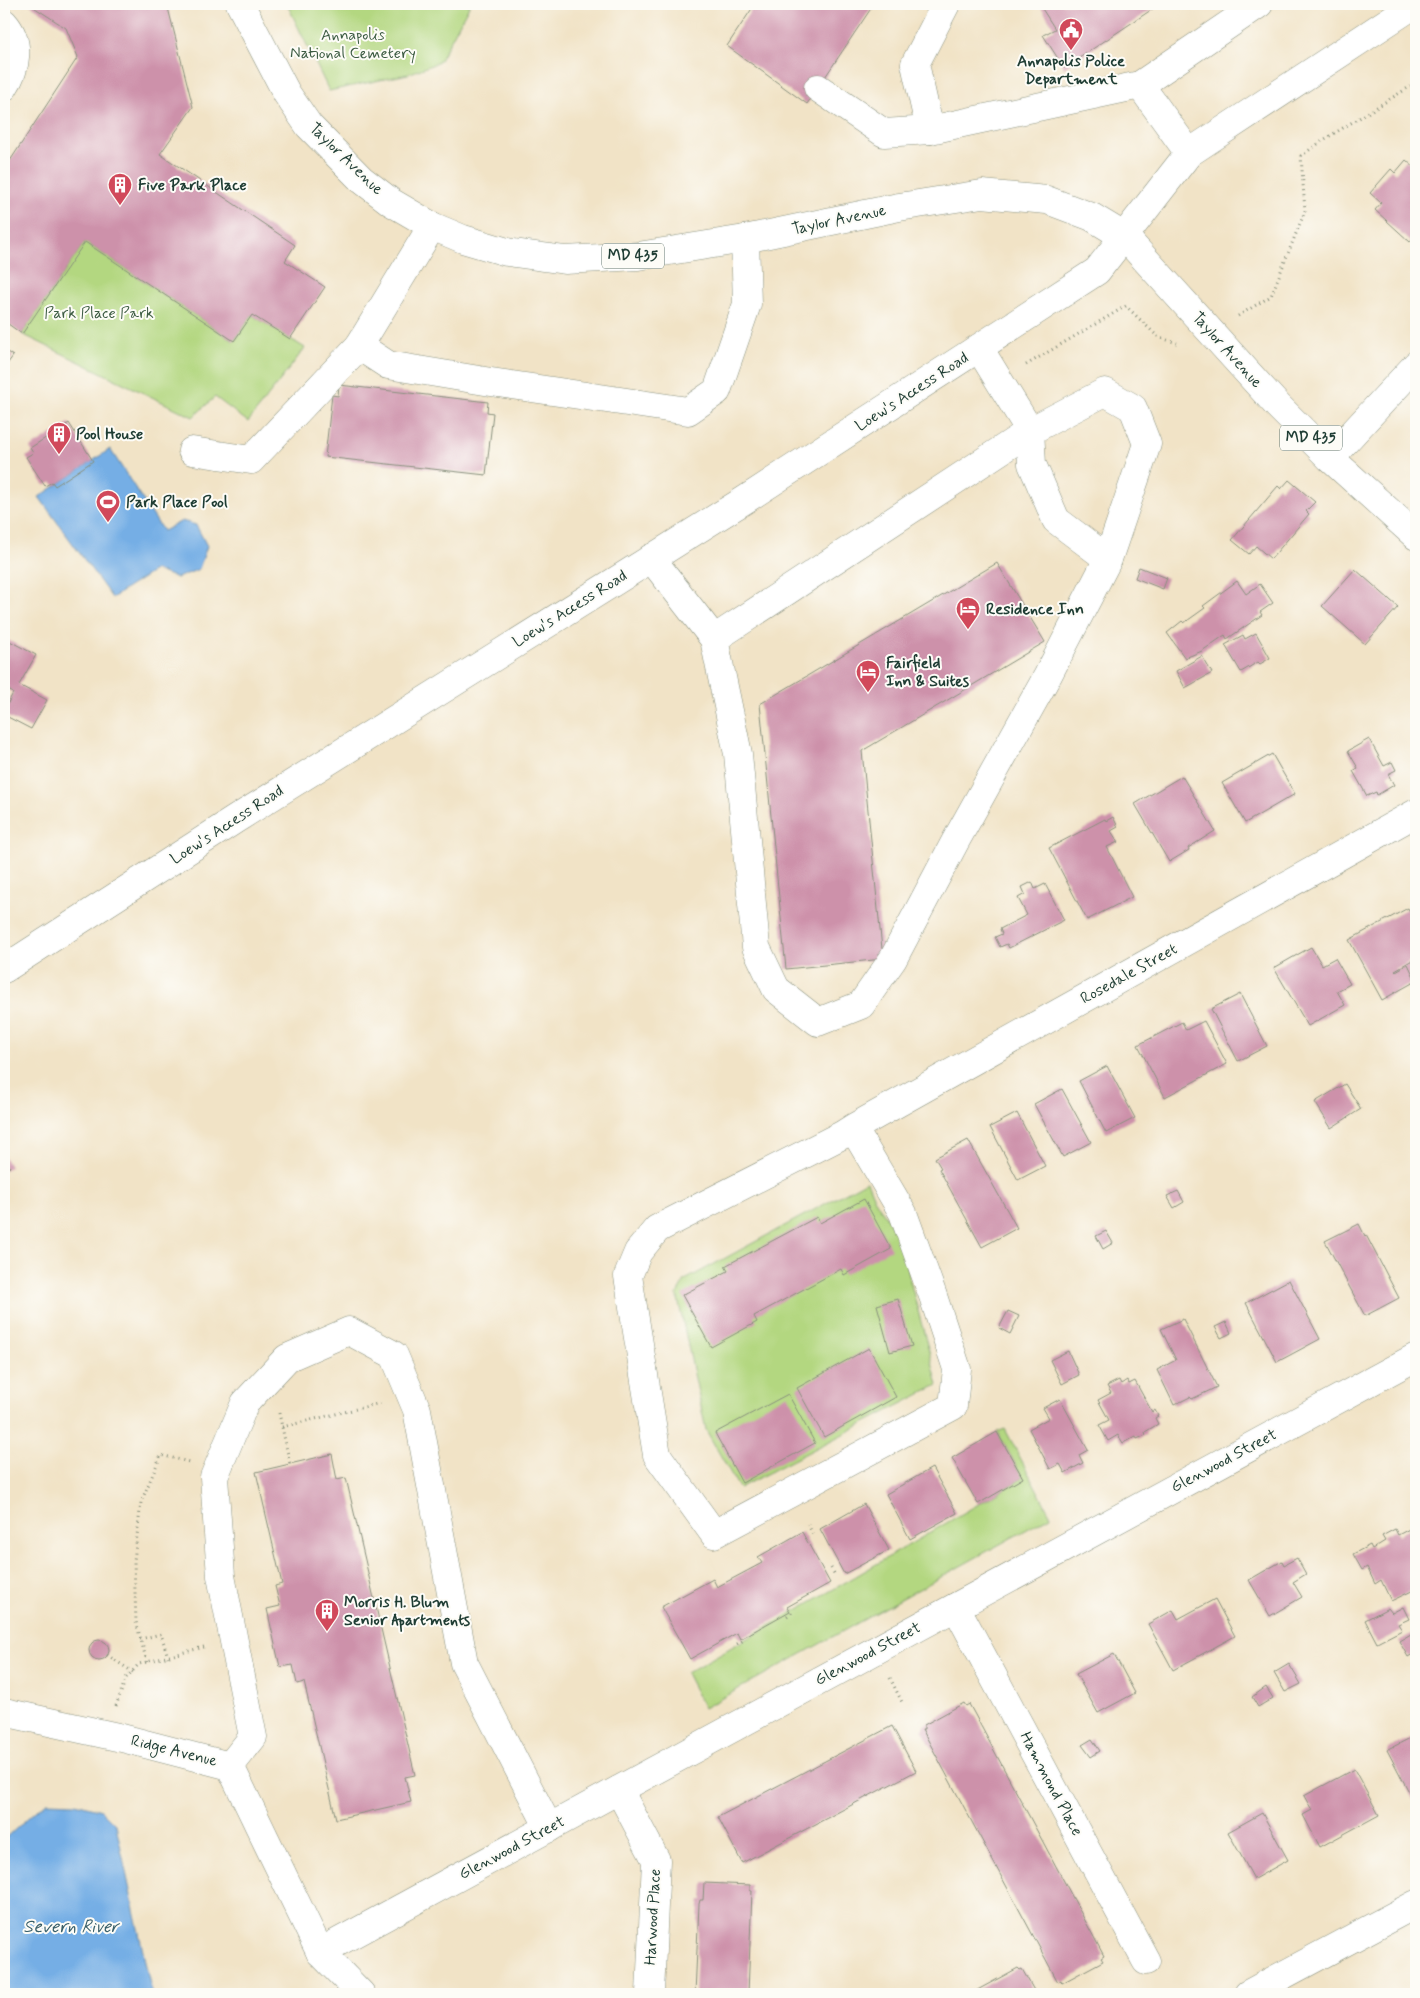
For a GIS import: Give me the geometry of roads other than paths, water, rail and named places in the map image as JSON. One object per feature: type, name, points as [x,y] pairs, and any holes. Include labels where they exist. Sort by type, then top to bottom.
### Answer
[{"type":"street","name":"Taylor Avenue","points":[[240,4],[287,94],[309,126],[362,179],[391,202],[432,226],[463,239],[507,252],[565,260],[638,256],[745,239],[899,207],[982,194],[1047,200],[1092,217],[1125,237],[1278,406],[1330,458],[1416,536]]},
{"type":"street","points":[[930,130],[915,64],[946,4]]},
{"type":"street","points":[[818,88],[884,133],[930,130],[1140,85],[1259,4]]},
{"type":"street","name":"Loew's Access Road","points":[[4,968],[651,558],[1097,271],[1189,153],[1415,4]]},
{"type":"street","points":[[4,23],[14,43],[16,60],[11,76],[4,87]]},
{"type":"street","points":[[1140,85],[1189,153]]},
{"type":"street","points":[[192,450],[251,460],[359,346],[432,226]]},
{"type":"street","points":[[359,346],[388,364],[491,382],[688,410],[717,391],[748,304],[745,239]]},
{"type":"street","points":[[979,348],[998,382],[1030,431],[1032,464],[1056,520],[1108,559]]},
{"type":"street","points":[[1330,458],[1416,365]]},
{"type":"street","points":[[651,558],[714,639],[738,754],[756,947],[776,989],[818,1022],[861,1005],[893,959],[955,842],[1048,675],[1108,559],[1147,444],[1133,408],[1105,392],[1030,431],[714,639]]},
{"type":"street","name":"Rosedale Street","points":[[848,1132],[903,1213],[957,1369],[953,1406],[714,1534],[657,1455],[628,1276],[638,1252],[657,1229],[848,1132],[1416,812]]},
{"type":"street","points":[[230,1766],[253,1737],[221,1576],[214,1477],[245,1403],[287,1358],[349,1331],[394,1355],[417,1410],[464,1663],[549,1828]]},
{"type":"street","name":"Glenwood Street","points":[[320,1952],[1416,1357]]},
{"type":"street","name":"Hammond Place","points":[[956,1607],[1146,1960]]},
{"type":"street","name":"Ridge Avenue","points":[[4,1712],[122,1738],[230,1766],[320,1952],[361,1994]]},
{"type":"street","name":"Harwood Place","points":[[619,1790],[656,1860],[650,1994]]},
{"type":"street","points":[[1248,1994],[1416,1904]]},
{"type":"water","name":"Park Place Pool","points":[[110,449],[163,531],[182,521],[196,525],[207,546],[199,569],[177,578],[155,570],[112,598],[39,497]]},
{"type":"water","name":"Severn River","points":[[47,1802],[76,1803],[101,1810],[116,1825],[152,1994],[4,1994],[4,1840]]},
{"type":"place","name":"Annapolis Police Department","points":[[1071,51]]},
{"type":"place","name":"Five Park Place","points":[[120,206]]},
{"type":"place","name":"Pool House","points":[[59,455]]},
{"type":"place","name":"Park Place Pool","points":[[108,523]]},
{"type":"place","name":"Residence Inn","points":[[968,630]]},
{"type":"place","name":"Fairfield Inn & Suites","points":[[868,693]]},
{"type":"place","name":"Morris H. Blum Senior Apartments","points":[[327,1632]]},
{"type":"park label","name":"Annapolis National Cemetery","points":[[353,44]]},
{"type":"park label","name":"Park Place Park","points":[[99,313]]}]
